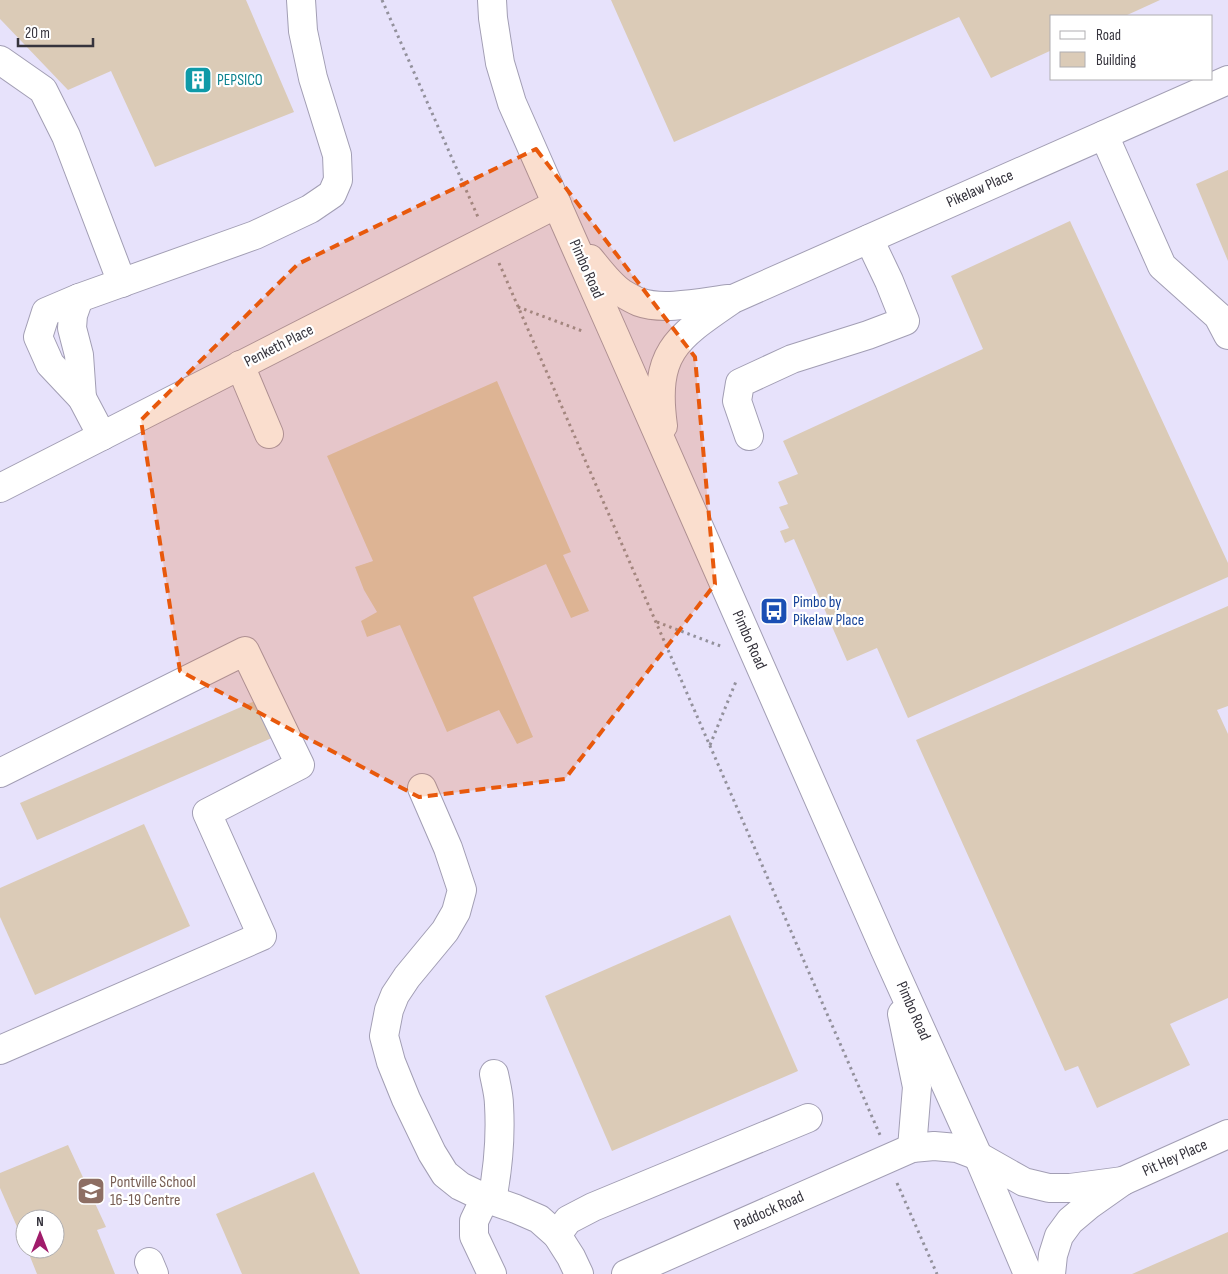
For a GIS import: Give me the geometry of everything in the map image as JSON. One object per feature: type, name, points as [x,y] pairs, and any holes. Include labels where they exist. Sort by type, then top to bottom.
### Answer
[{"type":"street","points":[[102,436],[82,398],[50,364],[38,337],[46,312],[79,298],[255,235],[310,210],[332,194],[338,180],[337,155],[313,78],[303,31],[301,0]]},
{"type":"street","name":"Pimbo Road","points":[[492,0],[500,63],[512,104],[616,336],[885,950],[978,1156],[1028,1274]]},
{"type":"street","points":[[0,60],[43,90],[66,136],[122,283]]},
{"type":"street","name":"Pikelaw Place","points":[[674,469],[663,428],[660,388],[664,369],[671,351],[684,335],[700,321],[733,299],[1228,80]]},
{"type":"street","points":[[1104,135],[1162,266],[1218,316],[1228,336]]},
{"type":"street","name":"Penketh Place","points":[[0,488],[488,239],[562,215]]},
{"type":"street","name":"Pikelaw Place","points":[[562,215],[585,252],[602,274],[621,292],[640,302],[656,306],[674,306],[733,299]]},
{"type":"street","points":[[749,436],[736,401],[740,383],[792,359],[905,321],[889,281],[868,238]]},
{"type":"street","points":[[240,365],[269,434]]},
{"type":"street","points":[[0,773],[245,651],[300,765],[207,813],[262,936],[0,1050]]},
{"type":"street","points":[[422,788],[448,848],[462,890],[456,912],[445,931],[407,977],[389,1010],[384,1036],[391,1062],[406,1099],[432,1153],[445,1174],[460,1186],[539,1219],[557,1235],[579,1274]]},
{"type":"street","points":[[885,950],[903,1018],[917,1087],[900,1154]]},
{"type":"street","points":[[492,1274],[474,1236],[474,1221],[488,1199],[497,1173],[500,1141],[499,1104],[494,1074]]},
{"type":"street","points":[[557,1235],[568,1220],[593,1208],[808,1118]]},
{"type":"street","name":"Pit Hey Place","points":[[1051,1274],[1053,1255],[1059,1236],[1070,1221],[1089,1205],[1123,1181],[1228,1134]]},
{"type":"street","name":"Paddock Road","points":[[626,1274],[900,1154],[934,1146],[957,1148],[978,1156]]},
{"type":"street","name":"Pit Hey Place","points":[[978,1156],[1024,1182],[1049,1188],[1070,1188],[1123,1181]]},
{"type":"path","points":[[382,0],[878,1128],[900,1154],[898,1186],[937,1274]]},
{"type":"path","points":[[518,307],[605,340],[616,336]]},
{"type":"path","points":[[656,622],[724,648]]},
{"type":"path","points":[[710,745],[739,675]]},
{"type":"highlighted area","points":[[536,149],[695,357],[715,584],[565,779],[419,797],[180,671],[141,420],[298,264]]},
{"type":"shaded area","points":[[0,0],[1228,0],[1228,1274],[0,1274]]},
{"type":"building","name":"PEPSICO","points":[[0,0],[246,0],[294,112],[155,167],[111,71],[68,90],[0,19]]},
{"type":"building","points":[[611,0],[1160,0],[1127,15],[1050,15],[1050,51],[991,78],[959,17],[674,142]]},
{"type":"building","points":[[1228,170],[1228,261],[1196,184]]},
{"type":"building","points":[[1070,221],[1228,563],[1228,577],[908,718],[877,648],[847,661],[794,539],[785,543],[780,531],[789,528],[779,507],[788,504],[778,482],[798,474],[783,441],[983,349],[951,276]]},
{"type":"building","points":[[497,381],[571,552],[563,555],[589,611],[571,618],[546,564],[473,597],[533,737],[517,744],[499,710],[447,732],[400,625],[367,637],[361,621],[377,612],[364,590],[355,567],[373,561],[327,456]]},
{"type":"building","points":[[1228,606],[1228,706],[1217,710],[1228,734],[1228,998],[1170,1024],[1190,1065],[1097,1108],[1078,1066],[1065,1071],[916,740]]},
{"type":"building","points":[[262,698],[281,734],[37,840],[20,803]]},
{"type":"building","points":[[144,824],[190,926],[35,995],[0,917],[0,888]]},
{"type":"building","points":[[730,915],[798,1071],[612,1151],[545,996]]},
{"type":"building","points":[[68,1145],[106,1227],[97,1230],[115,1274],[37,1274],[31,1259],[65,1259],[65,1209],[15,1209],[15,1222],[0,1188],[0,1173]]},
{"type":"building","points":[[314,1172],[360,1274],[242,1274],[216,1214]]},
{"type":"building","points":[[1228,1232],[1228,1274],[1132,1274]]},
{"type":"place","name":"PEPSICO","points":[[198,80]]},
{"type":"place","name":"Pimbo by Pikelaw Place","points":[[774,611]]},
{"type":"place","name":"Pontville School 16-19 Centre","points":[[91,1191]]}]
